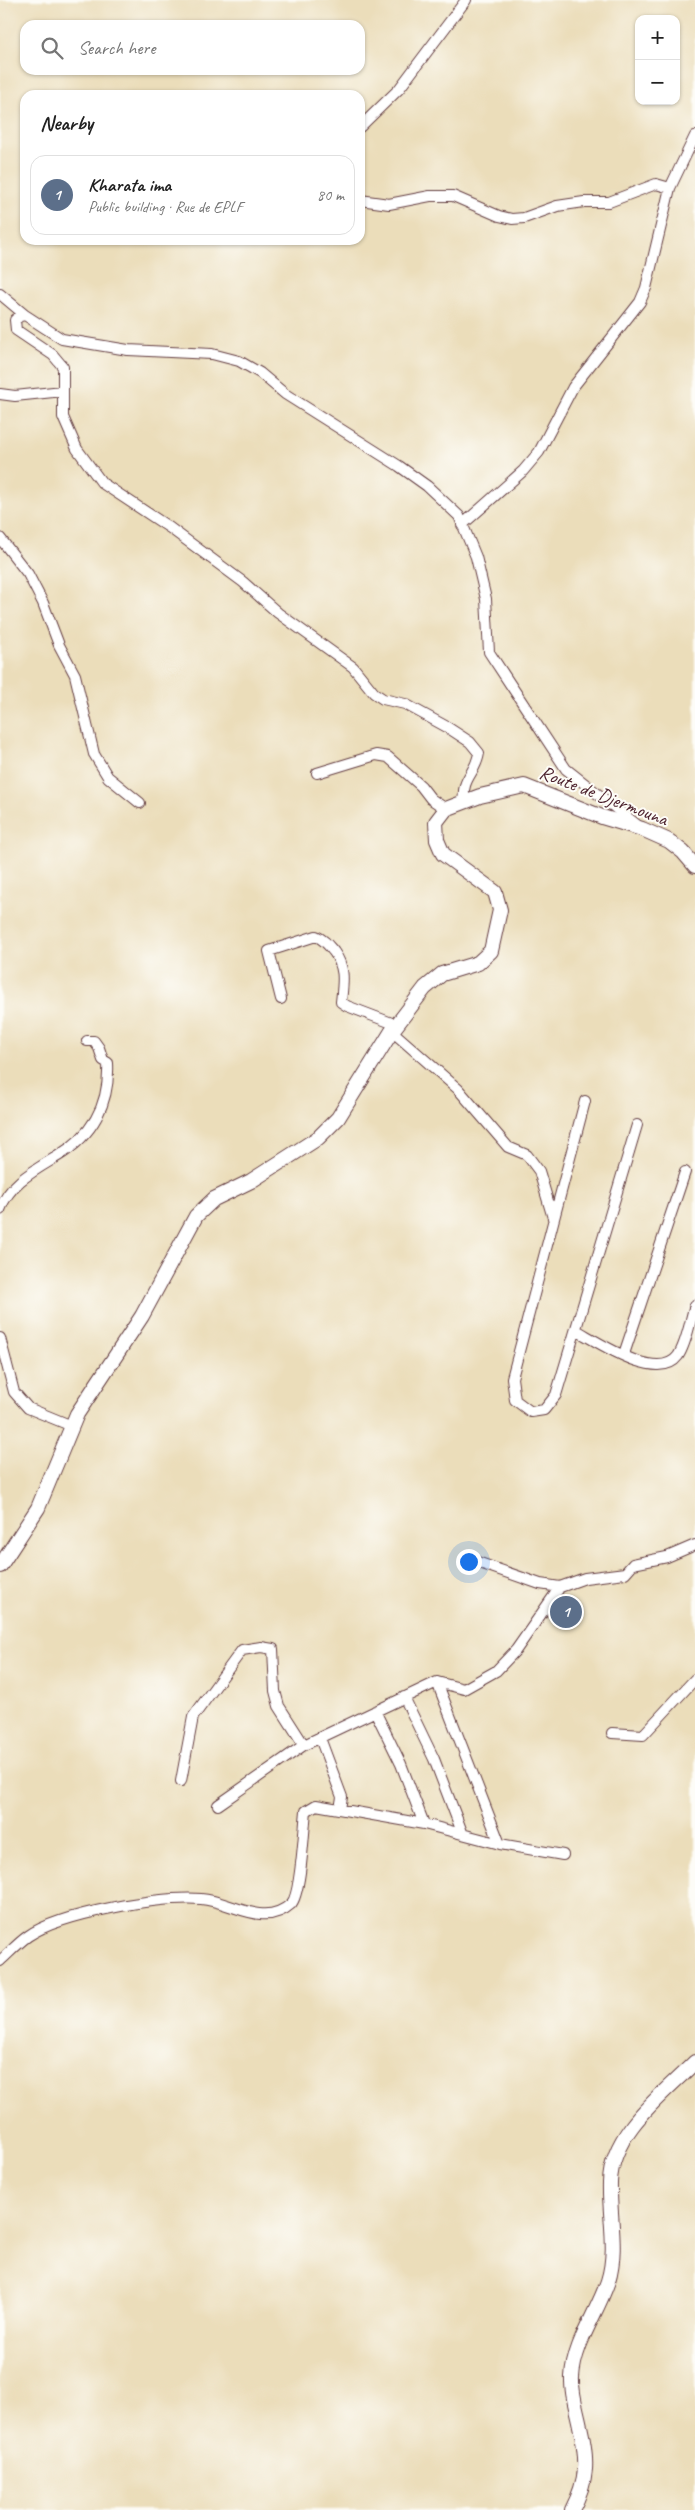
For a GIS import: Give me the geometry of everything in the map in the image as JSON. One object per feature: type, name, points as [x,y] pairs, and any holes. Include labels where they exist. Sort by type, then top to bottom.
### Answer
[{"type":"street","points":[[365,123],[399,89],[466,0]]},
{"type":"street","points":[[462,525],[523,471],[538,452],[573,387],[640,302],[646,288],[670,188],[695,136]]},
{"type":"street","points":[[365,201],[389,204],[430,196],[454,196],[499,216],[524,218],[557,206],[584,202],[609,202],[656,184],[670,188]]},
{"type":"street","points":[[0,294],[25,315],[62,338],[128,350],[212,354],[239,361],[260,373],[285,394],[400,466],[427,486],[458,516],[476,557],[486,599],[489,652],[566,769],[642,829]]},
{"type":"street","points":[[25,315],[15,320],[16,330],[53,356],[63,368],[63,417],[76,449],[102,483],[170,528],[243,582],[278,613],[353,667],[374,693],[383,699],[405,704],[470,742],[479,753],[478,763],[462,788],[464,802],[469,800]]},
{"type":"street","points":[[0,394],[15,396],[63,391]]},
{"type":"street","points":[[0,538],[28,574],[44,603],[59,645],[75,675],[94,754],[108,777],[140,803]]},
{"type":"street","points":[[0,1566],[38,1508],[77,1414],[142,1316],[196,1216],[214,1199],[278,1165],[318,1138],[338,1118],[395,1028],[424,988],[442,974],[478,963],[491,951],[500,910],[495,892],[444,854],[437,840],[436,822],[446,809],[431,799],[421,786],[388,757],[376,755],[317,773]]},
{"type":"street","name":"Route de Djermouna","points":[[446,809],[469,800],[524,786],[602,817],[642,829],[669,841],[684,852],[695,866]]},
{"type":"street","points":[[281,999],[269,950],[316,936],[324,940],[342,963],[344,973],[340,1002],[395,1028],[458,1089],[508,1147],[527,1155],[539,1171],[552,1218]]},
{"type":"street","points":[[1,1205],[14,1186],[32,1170],[60,1154],[99,1116],[109,1084],[108,1063],[103,1060],[99,1048],[94,1041],[87,1041]]},
{"type":"street","points":[[585,1101],[552,1218],[512,1378],[515,1400],[531,1412],[544,1410],[556,1394],[638,1125]]},
{"type":"street","points":[[624,1354],[685,1172]]},
{"type":"street","points":[[576,1330],[643,1364],[656,1367],[667,1365],[678,1356],[695,1305]]},
{"type":"street","points":[[0,1338],[14,1392],[28,1408],[72,1426]]},
{"type":"street","points":[[477,1562],[540,1584],[560,1587],[585,1578],[625,1573],[633,1564],[667,1557],[695,1545]]},
{"type":"street","points":[[218,1805],[304,1745],[437,1682],[464,1689],[496,1671],[516,1650],[560,1587]]},
{"type":"street","points":[[181,1781],[193,1717],[242,1650],[261,1647],[273,1649],[275,1691],[279,1706],[304,1745]]},
{"type":"street","points":[[612,1734],[644,1735],[695,1679]]},
{"type":"street","points":[[437,1682],[500,1844]]},
{"type":"street","points":[[404,1698],[434,1758],[462,1832]]},
{"type":"street","points":[[375,1711],[401,1764],[424,1824]]},
{"type":"street","points":[[320,1738],[342,1797],[340,1809]]},
{"type":"street","points":[[0,1961],[29,1935],[64,1919],[150,1902],[202,1899],[266,1916],[279,1912],[293,1902],[298,1888],[306,1811],[316,1805],[462,1832],[500,1844],[563,1854]]},
{"type":"street","points":[[572,2510],[586,2476],[586,2461],[574,2401],[572,2378],[574,2361],[608,2282],[613,2258],[610,2182],[613,2163],[622,2141],[635,2122],[695,2062]]},
{"type":"place","name":"Kharata ima","points":[[566,1612]]}]
